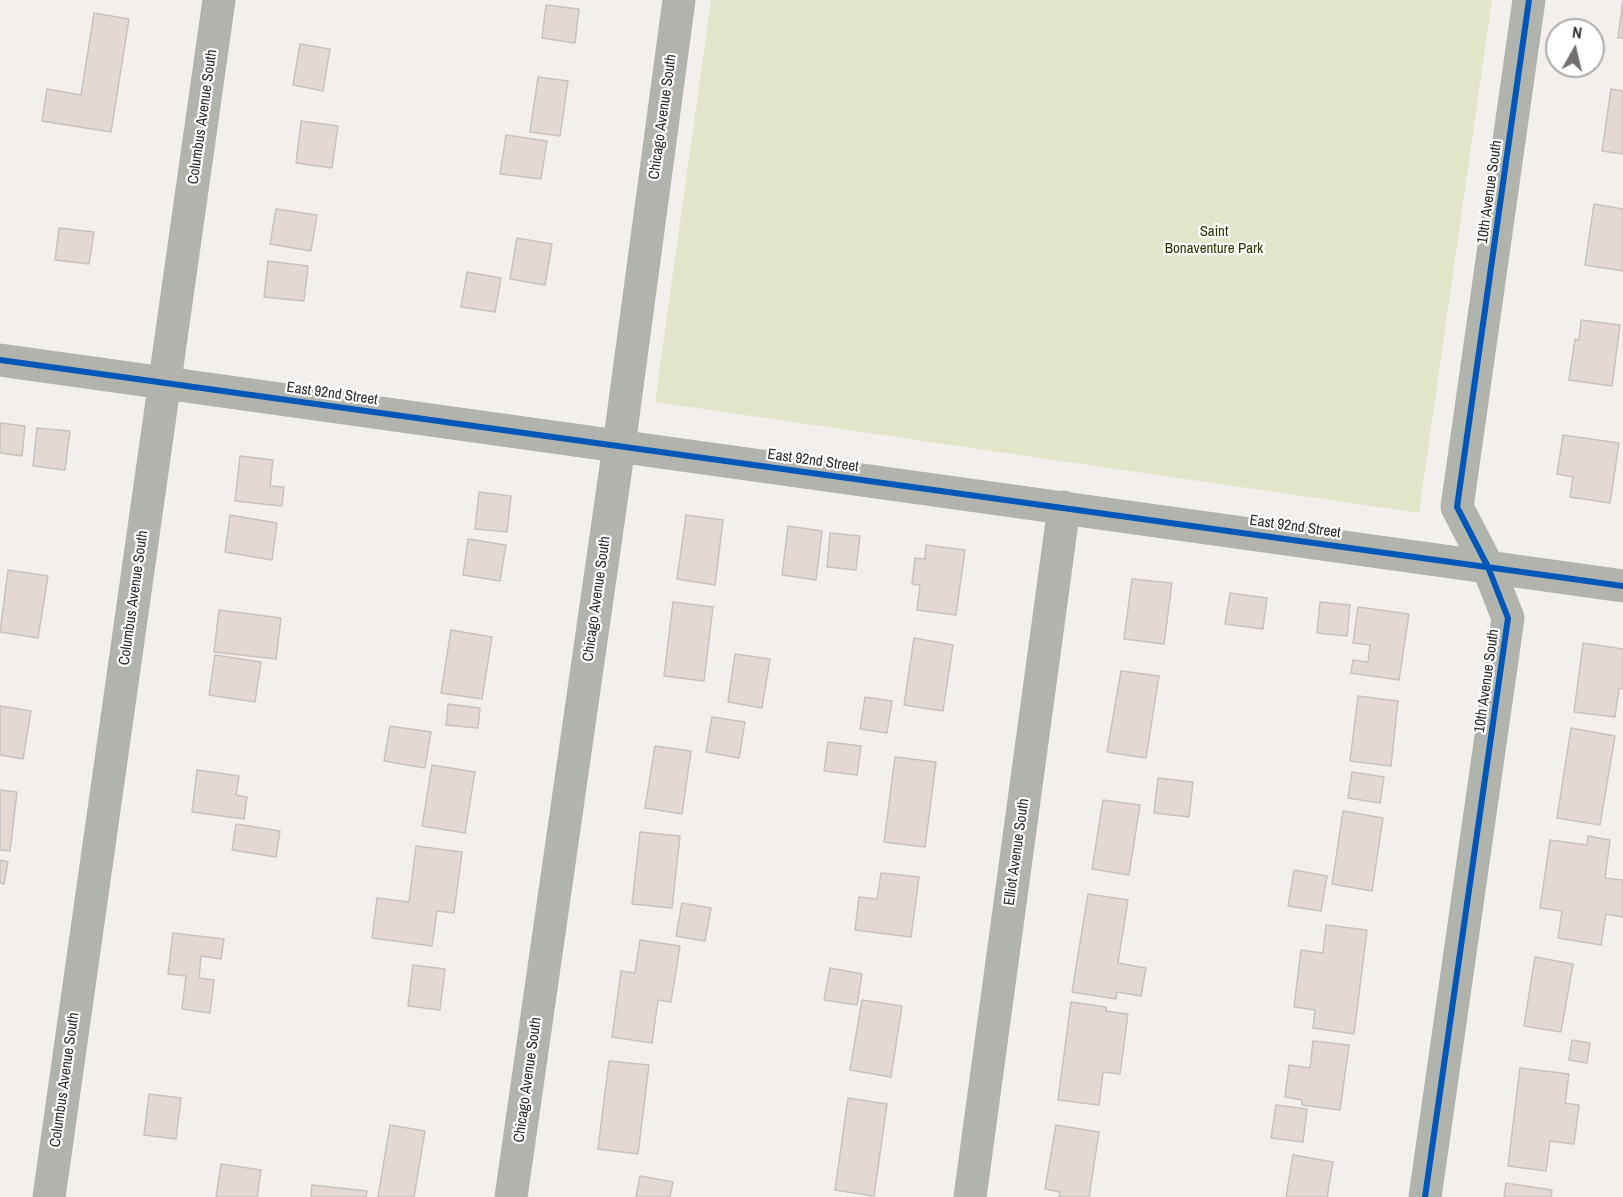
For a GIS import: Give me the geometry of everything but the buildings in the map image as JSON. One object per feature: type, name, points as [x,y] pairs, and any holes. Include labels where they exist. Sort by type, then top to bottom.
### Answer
[{"type":"street","name":"Columbus Avenue South","points":[[49,1197],[219,0]]},
{"type":"street","name":"Chicago Avenue South","points":[[511,1197],[619,447],[679,0]]},
{"type":"street","name":"10th Avenue South","points":[[1425,1197],[1508,618],[1488,567],[1457,507],[1529,0]]},
{"type":"street","name":"East 92nd Street","points":[[0,360],[1623,586]]},
{"type":"street","name":"Elliot Avenue South","points":[[970,1197],[1064,507]]},
{"type":"green space","name":"Saint Bonaventure Park","points":[[711,0],[1492,0],[1419,513],[655,402]]},
{"type":"cycle path","points":[[1425,1197],[1508,618],[1488,567],[1457,507],[1529,0]]},
{"type":"cycle path","points":[[0,360],[1623,586]]}]
